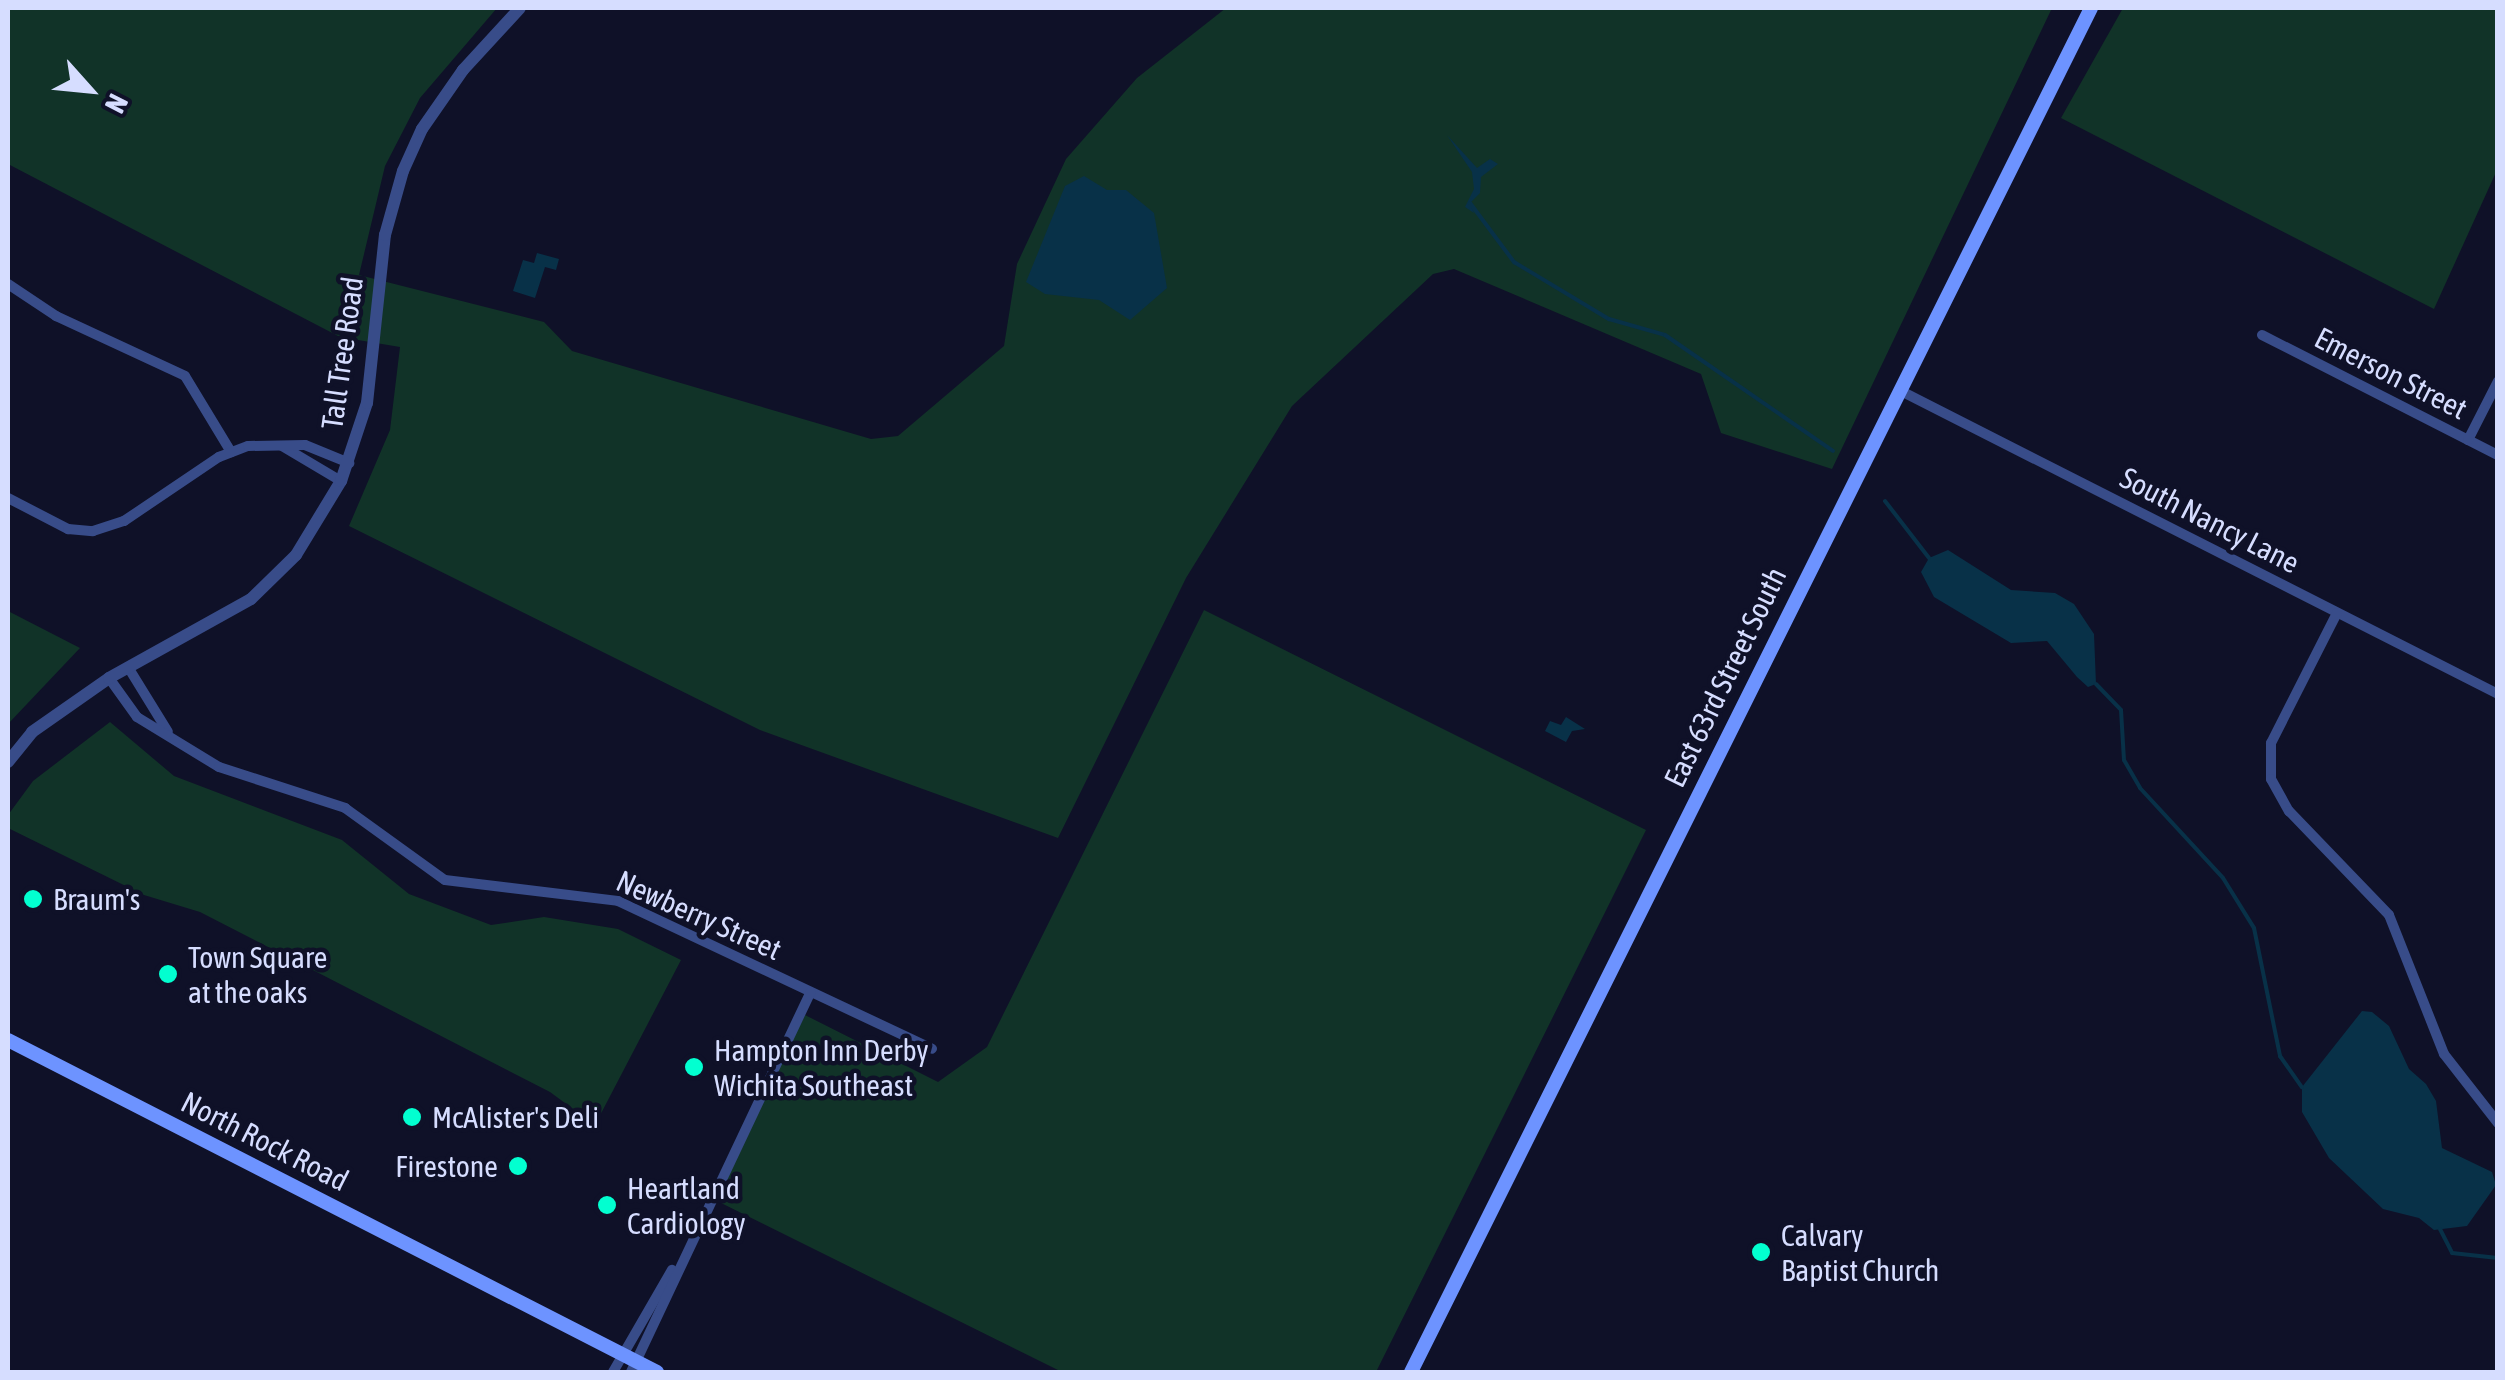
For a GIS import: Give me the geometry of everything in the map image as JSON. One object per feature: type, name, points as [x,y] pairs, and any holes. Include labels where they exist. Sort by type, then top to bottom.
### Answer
[{"type":"main road","name":"East 63rd Street South","points":[[1412,1372],[2091,8]]},
{"type":"main road","name":"North Rock Road","points":[[8,1040],[630,1363],[658,1372]]},
{"type":"street","name":"Tall Tree Road","points":[[8,762],[32,732],[109,678],[251,599],[296,556],[342,480],[367,403],[385,235],[403,171],[422,129],[464,70],[520,8]]},
{"type":"street","points":[[8,284],[56,316],[185,376],[231,452]]},
{"type":"street","name":"Emerson Street","points":[[2262,335],[2498,456]]},
{"type":"street","points":[[2468,440],[2498,381]]},
{"type":"street","name":"South Nancy Lane","points":[[1899,390],[2498,694]]},
{"type":"street","points":[[282,445],[298,461],[342,480]]},
{"type":"street","points":[[8,498],[68,529],[109,528],[231,452],[305,445],[349,463]]},
{"type":"street","points":[[2337,613],[2271,743],[2271,779],[2289,811],[2389,915],[2444,1054],[2498,1122]]},
{"type":"street","name":"Newberry Street","points":[[128,668],[171,737]]},
{"type":"street","name":"Newberry Street","points":[[109,678],[136,717],[219,767],[345,808],[445,880],[618,901],[932,1049]]},
{"type":"street","points":[[613,1372],[630,1363],[811,992]]},
{"type":"green space","points":[[8,8],[497,8],[420,98],[385,166],[359,275],[544,322],[572,351],[871,439],[898,436],[1004,346],[1017,264],[1066,159],[1137,78],[1226,8],[2052,8],[1832,469],[1721,433],[1701,374],[1454,269],[1433,274],[1292,406],[1186,578],[1058,838],[760,730],[349,526],[390,430],[400,347],[340,337],[8,164]]},
{"type":"green space","points":[[2123,8],[2497,8],[2497,170],[2434,309],[2061,118]]},
{"type":"green space","points":[[1204,610],[1646,830],[1376,1372],[1062,1372],[713,1199],[805,1015],[938,1082],[987,1047]]},
{"type":"green space","points":[[8,611],[80,648],[8,724]]},
{"type":"green space","points":[[110,722],[174,776],[342,840],[409,894],[491,925],[544,917],[618,929],[681,960],[595,1125],[550,1092],[200,912],[144,895],[8,828],[8,815],[33,781]]},
{"type":"water","points":[[1447,135],[1477,168],[1490,159],[1498,164],[1481,177],[1480,193],[1470,203],[1474,213],[1465,207],[1474,189],[1472,172]]},
{"type":"water","points":[[1084,176],[1107,190],[1126,190],[1154,213],[1167,288],[1130,320],[1099,300],[1045,294],[1026,282],[1065,186]]},
{"type":"water","points":[[537,253],[559,259],[556,270],[545,267],[535,298],[513,291],[523,260],[534,263]]},
{"type":"water","points":[[1948,550],[2011,590],[2055,593],[2074,604],[2094,634],[2096,684],[2088,687],[2047,641],[2011,643],[1934,597],[1921,572],[1929,558]]},
{"type":"water","points":[[1566,717],[1585,729],[1572,731],[1566,742],[1545,731],[1550,721],[1561,725]]},
{"type":"water","points":[[2362,1011],[2372,1012],[2389,1026],[2409,1069],[2426,1084],[2436,1101],[2442,1148],[2492,1172],[2496,1185],[2467,1226],[2434,1230],[2419,1218],[2383,1209],[2329,1158],[2302,1112],[2302,1087]]},
{"type":"waterway","points":[[1470,203],[1514,262],[1609,319],[1665,335],[1833,451]]},
{"type":"waterway","points":[[1885,501],[1929,558]]},
{"type":"waterway","points":[[2096,684],[2121,710],[2124,760],[2140,788],[2223,878],[2254,928],[2280,1056],[2302,1087]]},
{"type":"waterway","points":[[2440,1229],[2452,1253],[2498,1258]]},
{"type":"place","name":"Braum's","points":[[33,899]]},
{"type":"place","name":"Town Square at the oaks","points":[[168,974]]},
{"type":"place","name":"Hampton Inn Derby Wichita Southeast","points":[[694,1067]]},
{"type":"place","name":"McAlister's Deli","points":[[412,1117]]},
{"type":"place","name":"Firestone","points":[[518,1166]]},
{"type":"place","name":"Heartland Cardiology","points":[[607,1205]]},
{"type":"place","name":"Calvary Baptist Church","points":[[1761,1252]]}]
